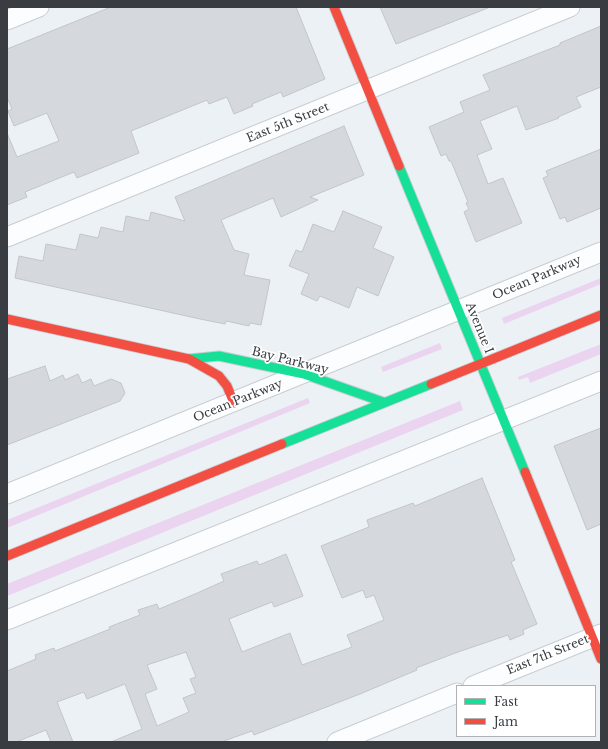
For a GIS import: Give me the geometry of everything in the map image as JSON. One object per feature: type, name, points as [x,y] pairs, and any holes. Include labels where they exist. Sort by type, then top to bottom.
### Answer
[{"type":"main road","name":"Avenue I","points":[[334,7],[480,364],[597,636],[601,659]]},
{"type":"main road","points":[[7,556],[383,402],[601,315]]},
{"type":"main road","name":"Bay Parkway","points":[[7,319],[189,359],[219,376],[227,386],[234,403]]},
{"type":"main road","name":"Bay Parkway","points":[[189,359],[219,356],[304,374],[383,402]]},
{"type":"street","points":[[7,20],[39,7]]},
{"type":"street","name":"East 5th Street","points":[[7,237],[570,7]]},
{"type":"street","name":"Ocean Parkway","points":[[7,494],[234,403],[601,252]]},
{"type":"street","points":[[7,620],[601,381]]},
{"type":"street","name":"East 7th Street","points":[[476,685],[597,636]]},
{"type":"street","points":[[337,742],[456,693]]},
{"type":"shaded area","points":[[601,278],[601,284],[504,324],[502,318]]},
{"type":"shaded area","points":[[440,343],[442,349],[383,372],[381,367]]},
{"type":"shaded area","points":[[601,344],[601,354],[530,383],[528,377],[519,380],[518,377]]},
{"type":"shaded area","points":[[308,398],[310,403],[7,528],[7,520]]},
{"type":"shaded area","points":[[460,401],[463,410],[7,596],[7,584]]},
{"type":"building","points":[[111,7],[296,7],[325,79],[283,97],[281,92],[252,104],[253,106],[234,114],[227,97],[209,104],[207,100],[131,131],[139,153],[77,178],[74,172],[25,192],[27,197],[7,205],[7,133],[17,157],[59,141],[47,113],[14,126],[8,111],[12,109],[7,97],[7,49]]},
{"type":"building","points":[[380,7],[488,7],[488,8],[396,44]]},
{"type":"building","points":[[601,26],[601,87],[576,97],[581,107],[558,117],[559,118],[526,130],[517,106],[480,121],[492,149],[477,155],[488,184],[503,178],[522,223],[476,242],[464,212],[469,209],[466,203],[468,202],[451,161],[449,161],[446,154],[441,156],[429,127],[464,112],[460,102],[490,90],[483,75],[560,45],[560,43]]},
{"type":"building","points":[[344,126],[364,175],[310,197],[318,200],[281,217],[273,198],[221,220],[234,250],[249,254],[244,275],[270,280],[261,325],[250,323],[249,326],[226,321],[225,324],[15,278],[19,256],[43,261],[46,244],[76,250],[80,234],[98,238],[101,227],[123,232],[126,216],[149,221],[151,212],[185,221],[175,197]]},
{"type":"building","points":[[601,149],[601,208],[567,222],[565,217],[560,219],[543,178],[548,176],[546,171]]},
{"type":"building","points":[[343,211],[382,227],[373,248],[394,257],[378,296],[357,287],[349,308],[320,296],[317,301],[301,294],[309,274],[289,266],[296,250],[302,252],[313,224],[334,232]]},
{"type":"building","points":[[45,366],[50,381],[63,375],[65,380],[78,374],[82,383],[91,379],[94,386],[111,379],[121,383],[125,393],[120,401],[7,445],[7,379]]},
{"type":"building","points":[[601,428],[601,524],[587,530],[554,446]]},
{"type":"building","points":[[482,478],[515,560],[511,562],[537,624],[523,630],[524,634],[510,640],[508,635],[458,652],[416,668],[417,670],[360,694],[254,735],[252,731],[221,742],[111,742],[142,729],[125,684],[87,699],[84,692],[57,702],[73,742],[51,742],[46,730],[16,742],[7,742],[7,671],[36,659],[35,655],[54,648],[55,651],[110,629],[109,627],[140,615],[138,610],[157,604],[159,609],[195,594],[224,581],[221,574],[257,561],[259,565],[286,554],[303,596],[274,607],[272,602],[229,619],[242,652],[290,633],[302,665],[352,647],[347,635],[384,620],[374,595],[366,598],[363,590],[342,598],[321,546],[369,527],[367,520],[413,503],[415,506]],"holes":[[[186,652],[196,677],[190,679],[196,693],[183,698],[189,712],[157,726],[145,694],[157,689],[147,665]]]},
{"type":"traffic: fast","points":[[399,166],[525,472]]},
{"type":"traffic: fast","points":[[189,359],[219,356],[304,374],[383,402]]},
{"type":"traffic: fast","points":[[282,444],[431,384]]},
{"type":"traffic: jam","points":[[334,7],[399,166]]},
{"type":"traffic: jam","points":[[431,384],[601,315]]},
{"type":"traffic: jam","points":[[7,319],[189,359],[219,376],[227,386],[234,403]]},
{"type":"traffic: jam","points":[[7,556],[282,444]]},
{"type":"traffic: jam","points":[[525,472],[601,659]]}]
